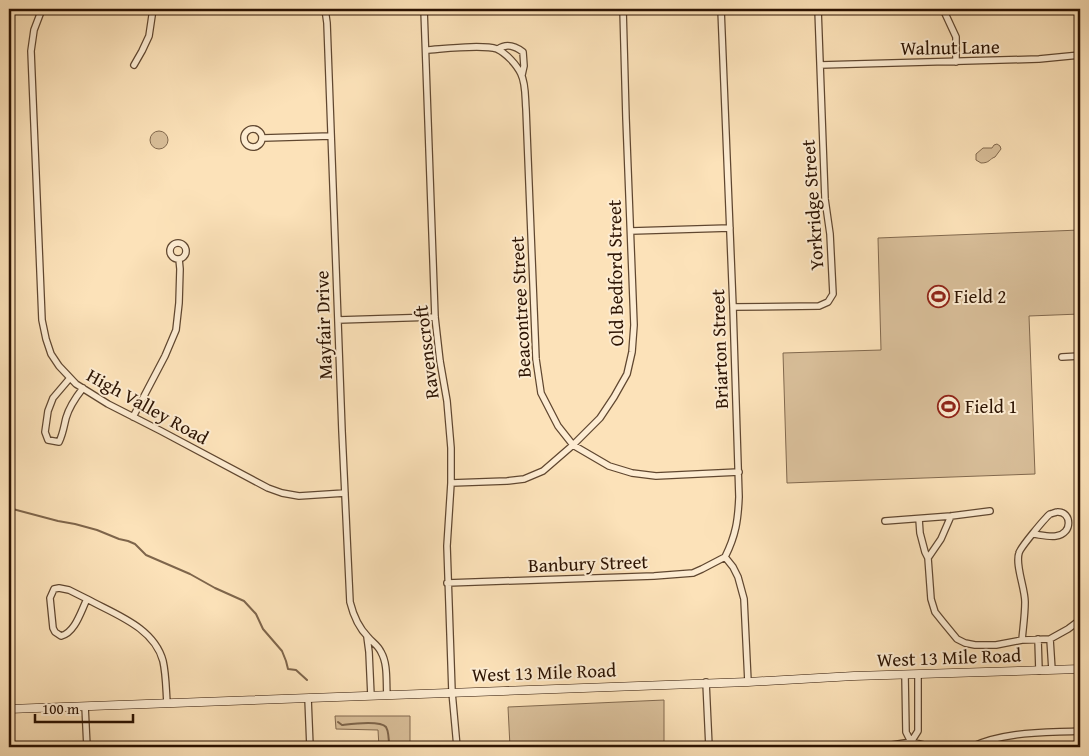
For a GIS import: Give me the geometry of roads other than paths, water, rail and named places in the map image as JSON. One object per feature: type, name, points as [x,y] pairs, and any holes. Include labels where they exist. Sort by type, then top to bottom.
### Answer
[{"type":"street","name":"High Valley Road","points":[[42,9],[34,30],[31,51],[42,320],[51,354],[70,378],[108,404],[268,488],[299,496],[344,493]]},
{"type":"street","points":[[134,65],[148,36],[153,9]]},
{"type":"street","name":"Mayfair Drive","points":[[325,9],[350,602],[353,612],[367,637],[371,696]]},
{"type":"street","name":"Ravenscroft","points":[[424,9],[435,317],[452,448],[446,546],[452,692],[457,747]]},
{"type":"street","name":"Old Bedford Street","points":[[451,483],[507,481],[524,478],[543,471],[574,445],[600,418],[626,374],[632,352],[634,324],[623,9]]},
{"type":"street","name":"Briarton Street","points":[[721,9],[739,472],[738,521],[725,556]]},
{"type":"street","name":"Yorkridge Street","points":[[733,307],[819,306],[828,302],[833,294],[830,234],[825,199],[818,9]]},
{"type":"street","points":[[943,9],[956,38],[956,62]]},
{"type":"street","name":"Beacontree Street","points":[[426,50],[483,47],[498,49],[507,46],[515,47],[523,52],[524,66],[522,75],[525,88],[536,359],[541,393],[558,426],[574,445],[608,466],[632,473],[656,476],[739,472]]},
{"type":"street","points":[[498,49],[522,75]]},
{"type":"street","name":"Walnut Lane","points":[[820,65],[1039,59],[1080,55]]},
{"type":"street","points":[[263,138],[331,136]]},
{"type":"street","points":[[631,231],[730,228]]},
{"type":"street","points":[[134,417],[176,330],[179,303],[179,259]]},
{"type":"street","points":[[338,320],[435,317]]},
{"type":"street","points":[[1062,357],[1080,356]]},
{"type":"street","points":[[70,378],[53,398],[48,411],[45,432],[48,440],[59,442],[64,433],[66,418],[71,405],[83,388]]},
{"type":"street","points":[[885,521],[990,511]]},
{"type":"street","points":[[1022,640],[1025,602],[1018,563],[1019,552],[1039,525],[1050,514],[1058,512],[1063,513],[1067,517],[1069,522],[1066,532],[1056,536],[1033,534]]},
{"type":"street","points":[[928,558],[941,539],[950,516]]},
{"type":"street","points":[[920,519],[920,533],[928,558],[931,599],[935,612],[958,639],[975,646],[1022,640],[1050,639],[1080,620]]},
{"type":"street","points":[[725,556],[733,566],[738,577],[744,599],[748,682]]},
{"type":"street","name":"Banbury Street","points":[[448,583],[693,573],[702,570],[725,556]]},
{"type":"street","points":[[87,599],[67,635],[61,636],[55,632],[50,598],[54,589],[64,589],[87,599],[129,621],[157,645],[163,662],[167,703]]},
{"type":"street","name":"Mayfair Drive","points":[[367,637],[376,644],[382,653],[387,695]]},
{"type":"street","points":[[1038,639],[1039,671]]},
{"type":"street","points":[[1050,639],[1052,670]]},
{"type":"street","name":"West 13 Mile Road","points":[[9,709],[706,682],[748,682],[846,676],[1080,669]]},
{"type":"street","points":[[906,675],[906,732],[911,742]]},
{"type":"street","points":[[911,742],[918,731],[918,675]]},
{"type":"street","points":[[706,682],[709,747]]},
{"type":"street","points":[[308,698],[310,747]]},
{"type":"street","points":[[85,706],[87,747]]},
{"type":"street","points":[[971,747],[983,741],[1015,734],[1080,731]]},
{"type":"street","points":[[879,747],[911,742],[932,747]]},
{"type":"waterway","points":[[9,508],[97,530],[128,541],[135,544],[146,555],[244,601],[256,614],[263,629],[282,651],[288,669],[296,670],[307,680]]},
{"type":"waterway","points":[[338,722],[342,725],[365,723],[383,725],[388,731],[389,747]]},
{"type":"place","name":"Field 2","points":[[938,296]]},
{"type":"place","name":"Field 1","points":[[949,406]]}]
